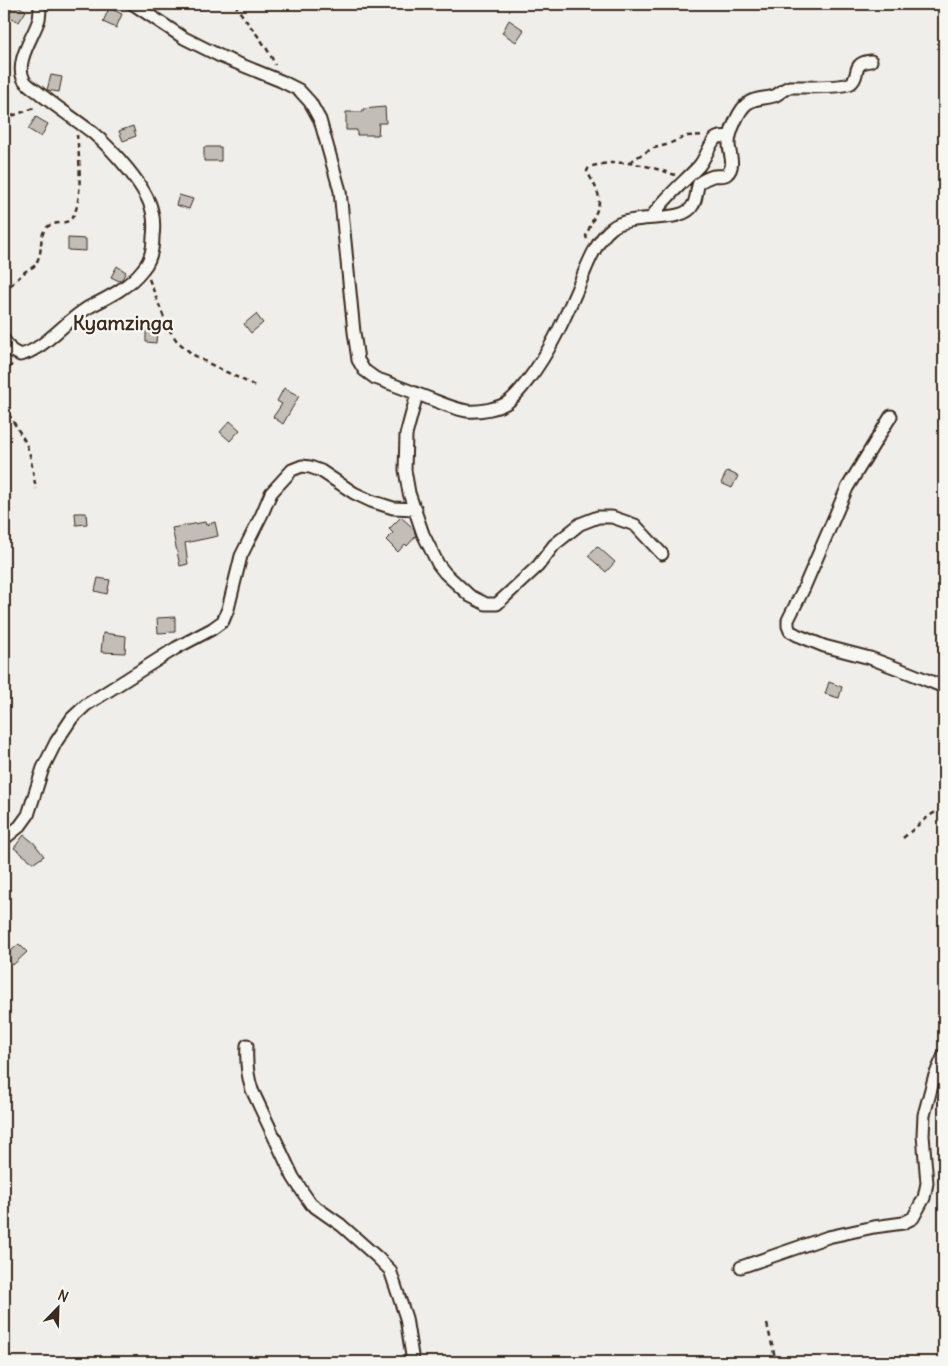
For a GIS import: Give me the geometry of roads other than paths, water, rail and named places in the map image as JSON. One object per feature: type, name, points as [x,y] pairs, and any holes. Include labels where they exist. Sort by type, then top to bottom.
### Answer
[{"type":"street","points":[[4,340],[11,350],[20,356],[26,354],[43,343],[79,313],[126,287],[144,268],[150,259],[153,247],[152,210],[144,192],[129,171],[108,146],[93,133],[47,100],[24,80],[22,63],[39,18],[40,4]]},
{"type":"street","points":[[133,4],[184,38],[222,57],[281,80],[299,90],[310,102],[320,120],[340,191],[358,360],[364,370],[375,378],[450,407],[469,411],[492,409],[506,403],[516,395],[538,366],[564,320],[594,251],[612,228],[621,223],[634,220],[672,217],[688,211],[693,206],[699,183],[713,176],[726,175],[728,173],[732,163],[729,148],[730,137],[741,110],[748,103],[755,99],[775,96],[790,87],[818,87],[851,83],[858,66],[861,63],[871,61]]},
{"type":"street","points":[[651,218],[699,165],[714,140],[723,136],[730,137]]},
{"type":"street","points":[[417,394],[406,435],[405,470],[409,493],[423,534],[438,564],[470,596],[486,604],[497,604],[538,566],[554,545],[580,524],[598,517],[612,517],[635,524],[662,554]]},
{"type":"street","points":[[891,416],[847,488],[788,620],[788,626],[790,631],[797,636],[824,646],[870,658],[944,687]]},
{"type":"street","points":[[4,839],[20,826],[28,815],[44,768],[56,742],[72,718],[86,705],[176,648],[223,621],[228,609],[241,556],[271,493],[292,470],[302,466],[310,467],[321,471],[354,493],[372,501],[393,508],[416,510]]},
{"type":"street","points":[[247,1045],[246,1065],[252,1090],[293,1177],[311,1204],[340,1225],[390,1270],[406,1318],[413,1362]]},
{"type":"street","points":[[741,1267],[828,1237],[903,1223],[913,1218],[924,1198],[927,1183],[923,1136],[924,1115],[934,1078],[944,1056]]},
{"type":"district","name":"Kyamzinga","points":[[123,322]]}]
